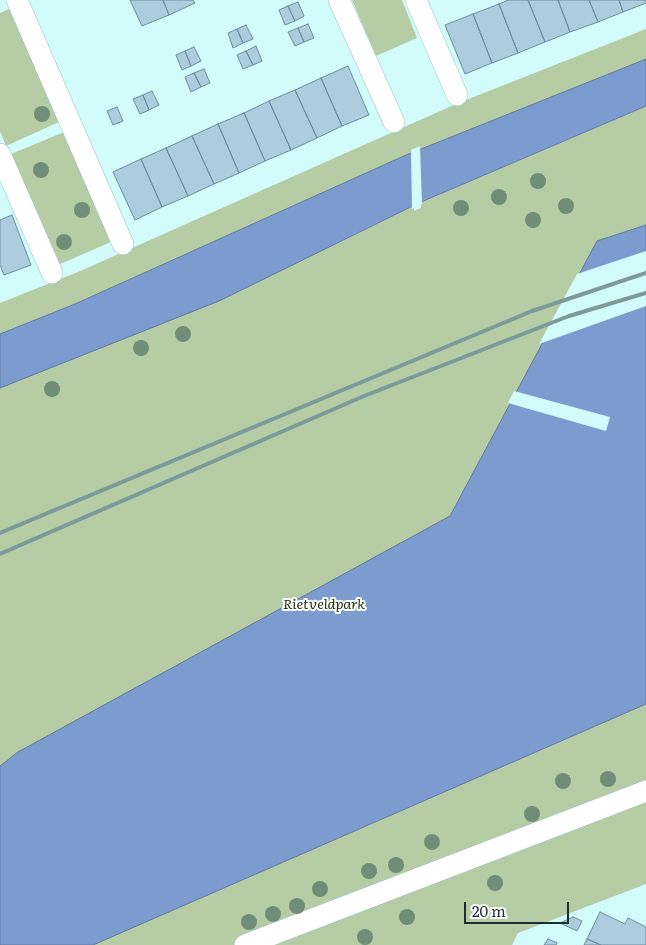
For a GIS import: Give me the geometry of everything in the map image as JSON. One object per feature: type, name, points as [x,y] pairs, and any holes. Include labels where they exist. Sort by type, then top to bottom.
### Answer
[{"type":"street","points":[[17,0],[123,244]]},
{"type":"street","points":[[339,0],[394,122]]},
{"type":"street","points":[[416,0],[457,96]]},
{"type":"street","points":[[0,154],[52,273]]},
{"type":"street","points":[[245,945],[646,791]]},
{"type":"green space","points":[[352,0],[402,0],[417,38],[376,56]]},
{"type":"green space","points":[[11,8],[59,122],[6,146],[0,131],[0,13]]},
{"type":"green space","points":[[646,29],[646,59],[406,155],[75,304],[0,334],[0,303],[78,272],[456,104]]},
{"type":"green space","name":"Rietveldpark","points":[[646,106],[646,884],[518,933],[512,945],[0,945],[0,385],[340,242],[414,206],[414,211],[421,208],[421,202]]},
{"type":"green space","points":[[64,132],[113,241],[56,266],[11,154]]},
{"type":"water","points":[[646,59],[646,106],[421,202],[219,301],[0,388],[0,334],[75,304],[406,155]]},
{"type":"water","points":[[646,225],[646,704],[93,945],[0,945],[0,766],[18,752],[450,516],[597,241]]},
{"type":"pier","points":[[420,146],[422,205],[412,209],[411,150]]},
{"type":"pier","points":[[646,251],[646,306],[539,344],[577,274]]},
{"type":"pier","points":[[514,391],[610,417],[606,431],[508,403]]},
{"type":"building","points":[[130,0],[163,0],[169,15],[142,26]]},
{"type":"building","points":[[163,0],[193,0],[195,3],[169,15]]},
{"type":"building","points":[[508,0],[528,0],[545,42],[518,53],[499,4]]},
{"type":"building","points":[[528,0],[558,0],[570,32],[545,42]]},
{"type":"building","points":[[558,0],[589,0],[598,22],[570,32]]},
{"type":"building","points":[[589,0],[619,0],[623,12],[598,22]]},
{"type":"building","points":[[619,0],[646,0],[646,3],[623,12]]},
{"type":"building","points":[[298,2],[304,16],[295,21],[288,6]]},
{"type":"building","points":[[499,4],[518,53],[492,63],[473,14]]},
{"type":"building","points":[[288,6],[295,21],[285,25],[279,10]]},
{"type":"building","points":[[473,14],[492,63],[465,74],[445,25]]},
{"type":"building","points":[[308,24],[314,38],[304,42],[298,28]]},
{"type":"building","points":[[246,25],[253,39],[243,43],[237,29]]},
{"type":"building","points":[[298,28],[304,42],[295,46],[288,32]]},
{"type":"building","points":[[237,29],[243,43],[233,48],[228,33]]},
{"type":"building","points":[[256,46],[262,61],[253,65],[246,51]]},
{"type":"building","points":[[194,47],[201,61],[191,66],[185,51]]},
{"type":"building","points":[[185,51],[191,66],[182,70],[176,55]]},
{"type":"building","points":[[246,51],[253,65],[243,69],[237,55]]},
{"type":"building","points":[[348,66],[369,115],[342,126],[321,78]]},
{"type":"building","points":[[204,69],[210,83],[201,87],[194,73]]},
{"type":"building","points":[[194,73],[201,87],[191,92],[185,77]]},
{"type":"building","points":[[321,78],[342,126],[317,138],[295,90]]},
{"type":"building","points":[[295,90],[317,138],[291,150],[269,101]]},
{"type":"building","points":[[152,91],[159,105],[149,110],[143,95]]},
{"type":"building","points":[[143,95],[149,110],[140,114],[133,99]]},
{"type":"building","points":[[269,101],[291,150],[265,161],[244,113]]},
{"type":"building","points":[[117,107],[123,121],[113,125],[107,111]]},
{"type":"building","points":[[244,113],[265,161],[239,173],[218,124]]},
{"type":"building","points":[[218,124],[239,173],[214,184],[192,136]]},
{"type":"building","points":[[192,136],[214,184],[188,196],[166,148]]},
{"type":"building","points":[[166,148],[188,196],[162,207],[141,159]]},
{"type":"building","points":[[141,159],[162,207],[135,220],[113,172]]},
{"type":"building","points":[[12,215],[31,265],[4,275],[0,265],[0,220]]},
{"type":"building","points":[[600,912],[625,924],[628,918],[646,927],[646,945],[601,945],[587,939]]},
{"type":"building","points":[[573,917],[582,921],[577,931],[560,923]]},
{"type":"building","points":[[548,939],[557,943],[556,945],[544,945]]},
{"type":"building","points":[[587,939],[601,945],[584,945]]},
{"type":"railway","points":[[0,533],[532,311],[646,273]]},
{"type":"railway","points":[[0,554],[364,396],[569,316],[646,293]]}]
